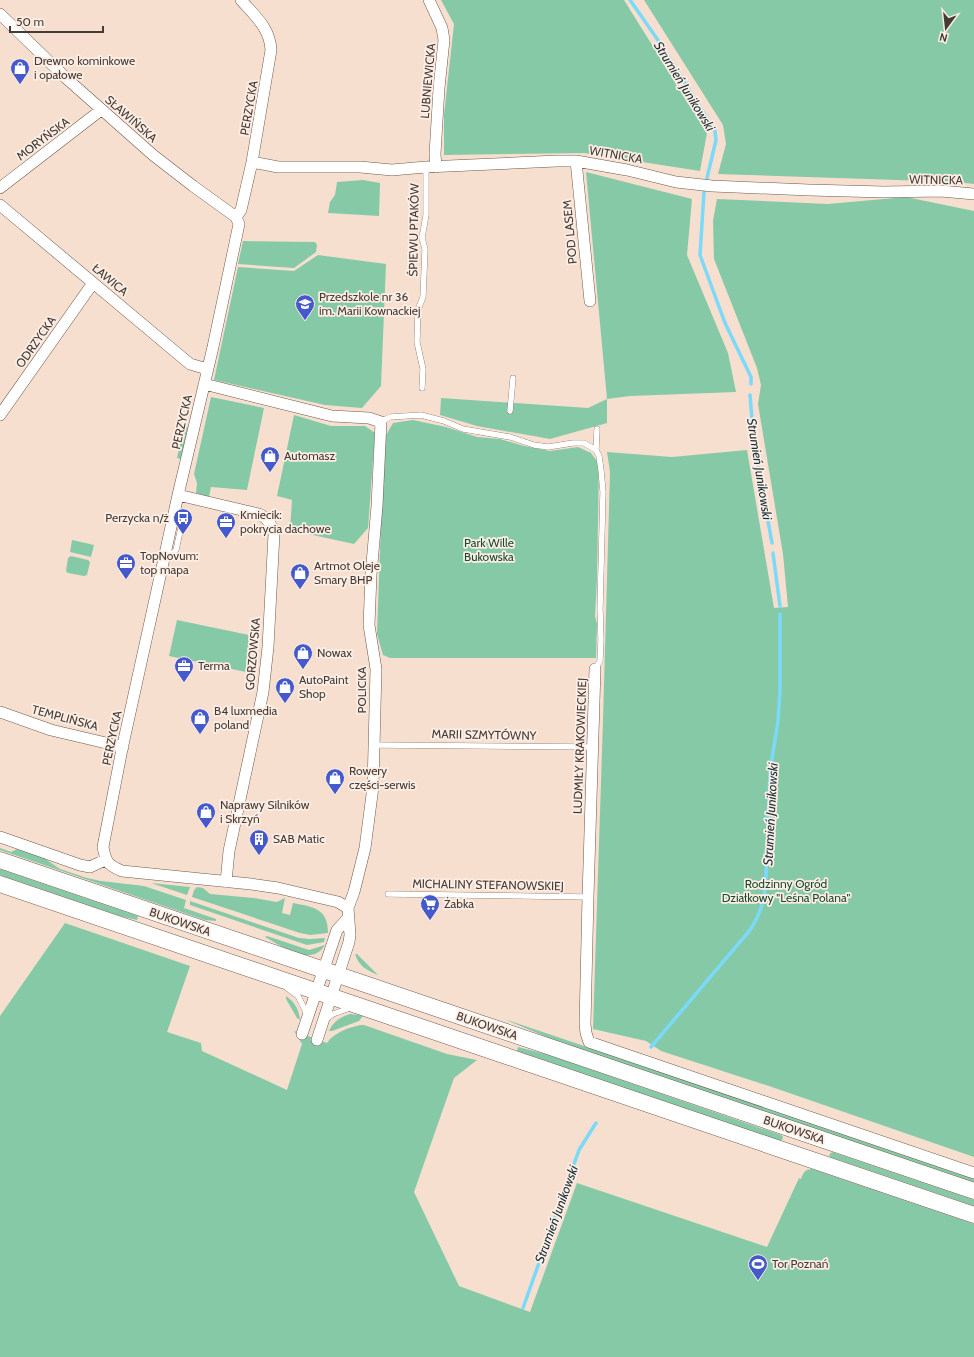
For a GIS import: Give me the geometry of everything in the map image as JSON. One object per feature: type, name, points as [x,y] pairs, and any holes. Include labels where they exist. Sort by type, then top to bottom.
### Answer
[{"type":"main road","name":"BUKOWSKA","points":[[0,860],[974,1191]]},
{"type":"main road","name":"BUKOWSKA","points":[[0,884],[974,1215]]},
{"type":"street","name":"PERZYCKA","points":[[105,860],[103,839],[239,224],[236,217],[242,210],[252,162],[271,50],[271,41],[268,33],[241,0]]},
{"type":"street","name":"LUBNIEWICKA","points":[[429,0],[442,28],[444,40],[439,88],[435,154],[431,167]]},
{"type":"street","name":"SŁAWIŃSKA","points":[[0,14],[101,110],[153,155],[236,217]]},
{"type":"street","name":"MORYŃSKA","points":[[0,188],[101,110]]},
{"type":"street","name":"WITNICKA","points":[[252,162],[278,168],[360,167],[392,170],[576,161],[627,170],[676,182],[712,186],[839,191],[941,191],[974,194]]},
{"type":"street","name":"POD LASEM","points":[[576,161],[590,301]]},
{"type":"street","name":"ŁAWICA","points":[[0,205],[190,364],[207,369]]},
{"type":"street","name":"ODRZYCKA","points":[[0,415],[93,283]]},
{"type":"street","points":[[204,384],[332,416],[369,418],[381,422]]},
{"type":"street","name":"POLICKA","points":[[317,1040],[332,997],[331,973],[338,930],[348,912],[365,848],[373,787],[376,669],[369,625],[371,575],[378,506],[381,422]]},
{"type":"street","name":"GORZOWSKA","points":[[178,495],[259,514],[265,517],[271,524],[274,534],[268,647],[262,699],[229,851],[226,882]]},
{"type":"street","name":"LUDMIŁY KRAKOWIECKIEJ","points":[[595,669],[585,1024],[589,1042],[974,1173]]},
{"type":"street","name":"TEMPLIŃSKA","points":[[0,712],[51,730],[123,747]]},
{"type":"street","points":[[0,837],[50,855],[90,867],[105,860],[110,866],[122,871],[278,888],[338,902],[348,912]]},
{"type":"street","name":"POLICKA","points":[[302,1034],[317,992],[331,973],[350,935],[348,912]]},
{"type":"lane","name":"ŚPIEWU PTAKÓW","points":[[422,388],[423,369],[417,342],[418,310],[423,297],[425,249],[422,238],[431,167]]},
{"type":"lane","points":[[510,411],[513,378]]},
{"type":"lane","points":[[381,422],[390,417],[421,415],[444,421],[463,429],[510,436],[534,445],[548,447],[573,443],[584,443],[596,450]]},
{"type":"lane","name":"LUDMIŁY KRAKOWIECKIEJ","points":[[595,669],[600,661],[601,640],[600,609],[603,492],[599,456],[596,450],[596,429]]},
{"type":"lane","name":"MARII SZMYTÓWNY","points":[[374,745],[593,747]]},
{"type":"lane","name":"MICHALINY STEFANOWSKIEJ","points":[[388,894],[588,897]]},
{"type":"lane","points":[[273,977],[298,996],[308,1016]]},
{"type":"lane","points":[[324,1021],[333,1014],[347,1008],[360,1006]]},
{"type":"green space","points":[[441,0],[624,0],[707,133],[700,171],[584,153],[444,155],[444,115],[454,24]]},
{"type":"green space","points":[[644,0],[974,0],[974,184],[957,182],[718,174],[726,144],[723,125]]},
{"type":"green space","points":[[586,172],[692,199],[687,255],[728,353],[736,392],[630,396],[607,399]]},
{"type":"green space","points":[[363,180],[380,183],[379,216],[328,213],[330,202],[335,195],[337,182]]},
{"type":"green space","name":"Rodzinny Ogród Działkowy \"Leśna Polana\"","points":[[906,197],[974,211],[974,1157],[769,1086],[661,1051],[646,1041],[593,1029],[610,472],[607,452],[672,457],[747,450],[774,608],[788,607],[783,554],[758,404],[761,385],[757,368],[714,259],[713,221],[717,199],[828,204]]},
{"type":"green space","points":[[243,241],[315,242],[317,245],[316,252],[294,268],[238,264]]},
{"type":"green space","name":"Przedszkole nr 36 im. Marii Kownackiej","points":[[318,255],[386,264],[381,386],[362,408],[325,405],[214,380],[238,267],[294,271]]},
{"type":"green space","points":[[211,397],[264,408],[247,490],[211,487],[209,497],[196,493],[197,483],[194,474]]},
{"type":"green space","points":[[441,398],[588,408],[607,399],[607,423],[550,439],[477,426],[440,415]]},
{"type":"green space","points":[[294,415],[331,426],[365,426],[375,433],[368,528],[354,544],[290,530],[292,500],[277,496]]},
{"type":"green space","name":"Park Wille Bukowska","points":[[413,420],[446,427],[477,437],[500,439],[524,446],[550,451],[578,447],[591,453],[599,464],[595,616],[597,624],[596,658],[390,658],[383,655],[377,634],[384,439],[393,423]]},
{"type":"green space","points":[[184,426],[188,427],[181,459],[177,458]]},
{"type":"green space","points":[[72,540],[94,545],[91,557],[70,552]]},
{"type":"green space","points":[[71,556],[88,560],[90,562],[87,575],[84,576],[68,573],[66,571],[68,558]]},
{"type":"green space","points":[[177,620],[249,635],[246,672],[169,656]]},
{"type":"green space","points":[[0,848],[11,852],[17,849],[44,858],[60,869],[87,878],[144,886],[186,900],[184,908],[216,919],[216,921],[205,920],[0,850]]},
{"type":"green space","points":[[0,869],[138,916],[137,920],[120,916],[0,875]]},
{"type":"green space","points":[[151,883],[190,887],[187,895]]},
{"type":"green space","points":[[197,887],[203,888],[210,894],[254,898],[277,902],[285,898],[282,913],[290,915],[293,903],[318,910],[325,918],[328,933],[310,935],[300,933],[192,897],[194,890]]},
{"type":"green space","points":[[190,901],[299,938],[325,938],[324,942],[307,945],[190,905]]},
{"type":"green space","points":[[65,923],[190,966],[167,1032],[201,1043],[202,1051],[287,1090],[302,1044],[294,1031],[327,1043],[330,1039],[344,1030],[354,1026],[364,1025],[447,1054],[477,1060],[454,1078],[414,1192],[459,1286],[530,1312],[577,1183],[767,1247],[799,1178],[801,1179],[806,1171],[812,1169],[974,1224],[974,1357],[0,1357],[0,1016]]},
{"type":"green space","points":[[267,936],[309,950],[325,945],[319,952],[312,955],[304,955],[288,950],[265,937]]},
{"type":"green space","points":[[355,954],[357,954],[378,975],[364,967],[359,962]]},
{"type":"green space","points":[[286,996],[296,1006],[300,1020],[297,1018],[286,999]]},
{"type":"green space","points":[[350,1014],[363,1016],[359,1021],[329,1031],[337,1020]]},
{"type":"green space","points":[[504,1019],[974,1178],[974,1183],[556,1041]]},
{"type":"green space","points":[[518,1047],[549,1055],[781,1135],[783,1137],[782,1140],[780,1141],[517,1051]]},
{"type":"green space","points":[[832,1152],[974,1200],[974,1206],[830,1157],[829,1155]]},
{"type":"waterway","name":"Strumień Junikowski","points":[[630,0],[660,43],[715,131],[716,140],[707,178]]},
{"type":"waterway","name":"Strumień Junikowski","points":[[704,192],[700,255],[725,323],[751,377],[751,384]]},
{"type":"waterway","name":"Strumień Junikowski","points":[[750,395],[754,444],[772,543]]},
{"type":"waterway","name":"Strumień Junikowski","points":[[773,553],[780,606]]},
{"type":"waterway","name":"Strumień Junikowski","points":[[651,1047],[750,930],[762,904],[766,876],[770,771],[778,721],[780,691],[780,614]]},
{"type":"waterway","name":"Strumień Junikowski","points":[[523,1308],[579,1150],[596,1123]]},
{"type":"place","name":"Drewno kominkowe i opałowe","points":[[20,85]]},
{"type":"place","name":"Przedszkole nr 36 im. Marii Kownackiej","points":[[305,321]]},
{"type":"place","name":"Automasz","points":[[270,473]]},
{"type":"place","name":"Perzycka n/ż","points":[[183,535]]},
{"type":"place","name":"Kmiecik: pokrycia dachowe","points":[[226,539]]},
{"type":"place","name":"TopNovum: top mapa","points":[[126,580]]},
{"type":"place","name":"Artmot Oleje Smary BHP","points":[[300,590]]},
{"type":"place","name":"Nowax","points":[[303,670]]},
{"type":"place","name":"Terma","points":[[184,683]]},
{"type":"place","name":"AutoPaint Shop","points":[[285,704]]},
{"type":"place","name":"B4 luxmedia poland","points":[[200,735]]},
{"type":"place","name":"Rowery części-serwis","points":[[335,795]]},
{"type":"place","name":"Naprawy Silników i Skrzyń","points":[[206,829]]},
{"type":"place","name":"SAB Matic","points":[[259,856]]},
{"type":"place","name":"Żabka","points":[[430,921]]},
{"type":"place","name":"Tor Poznań","points":[[758,1281]]}]
